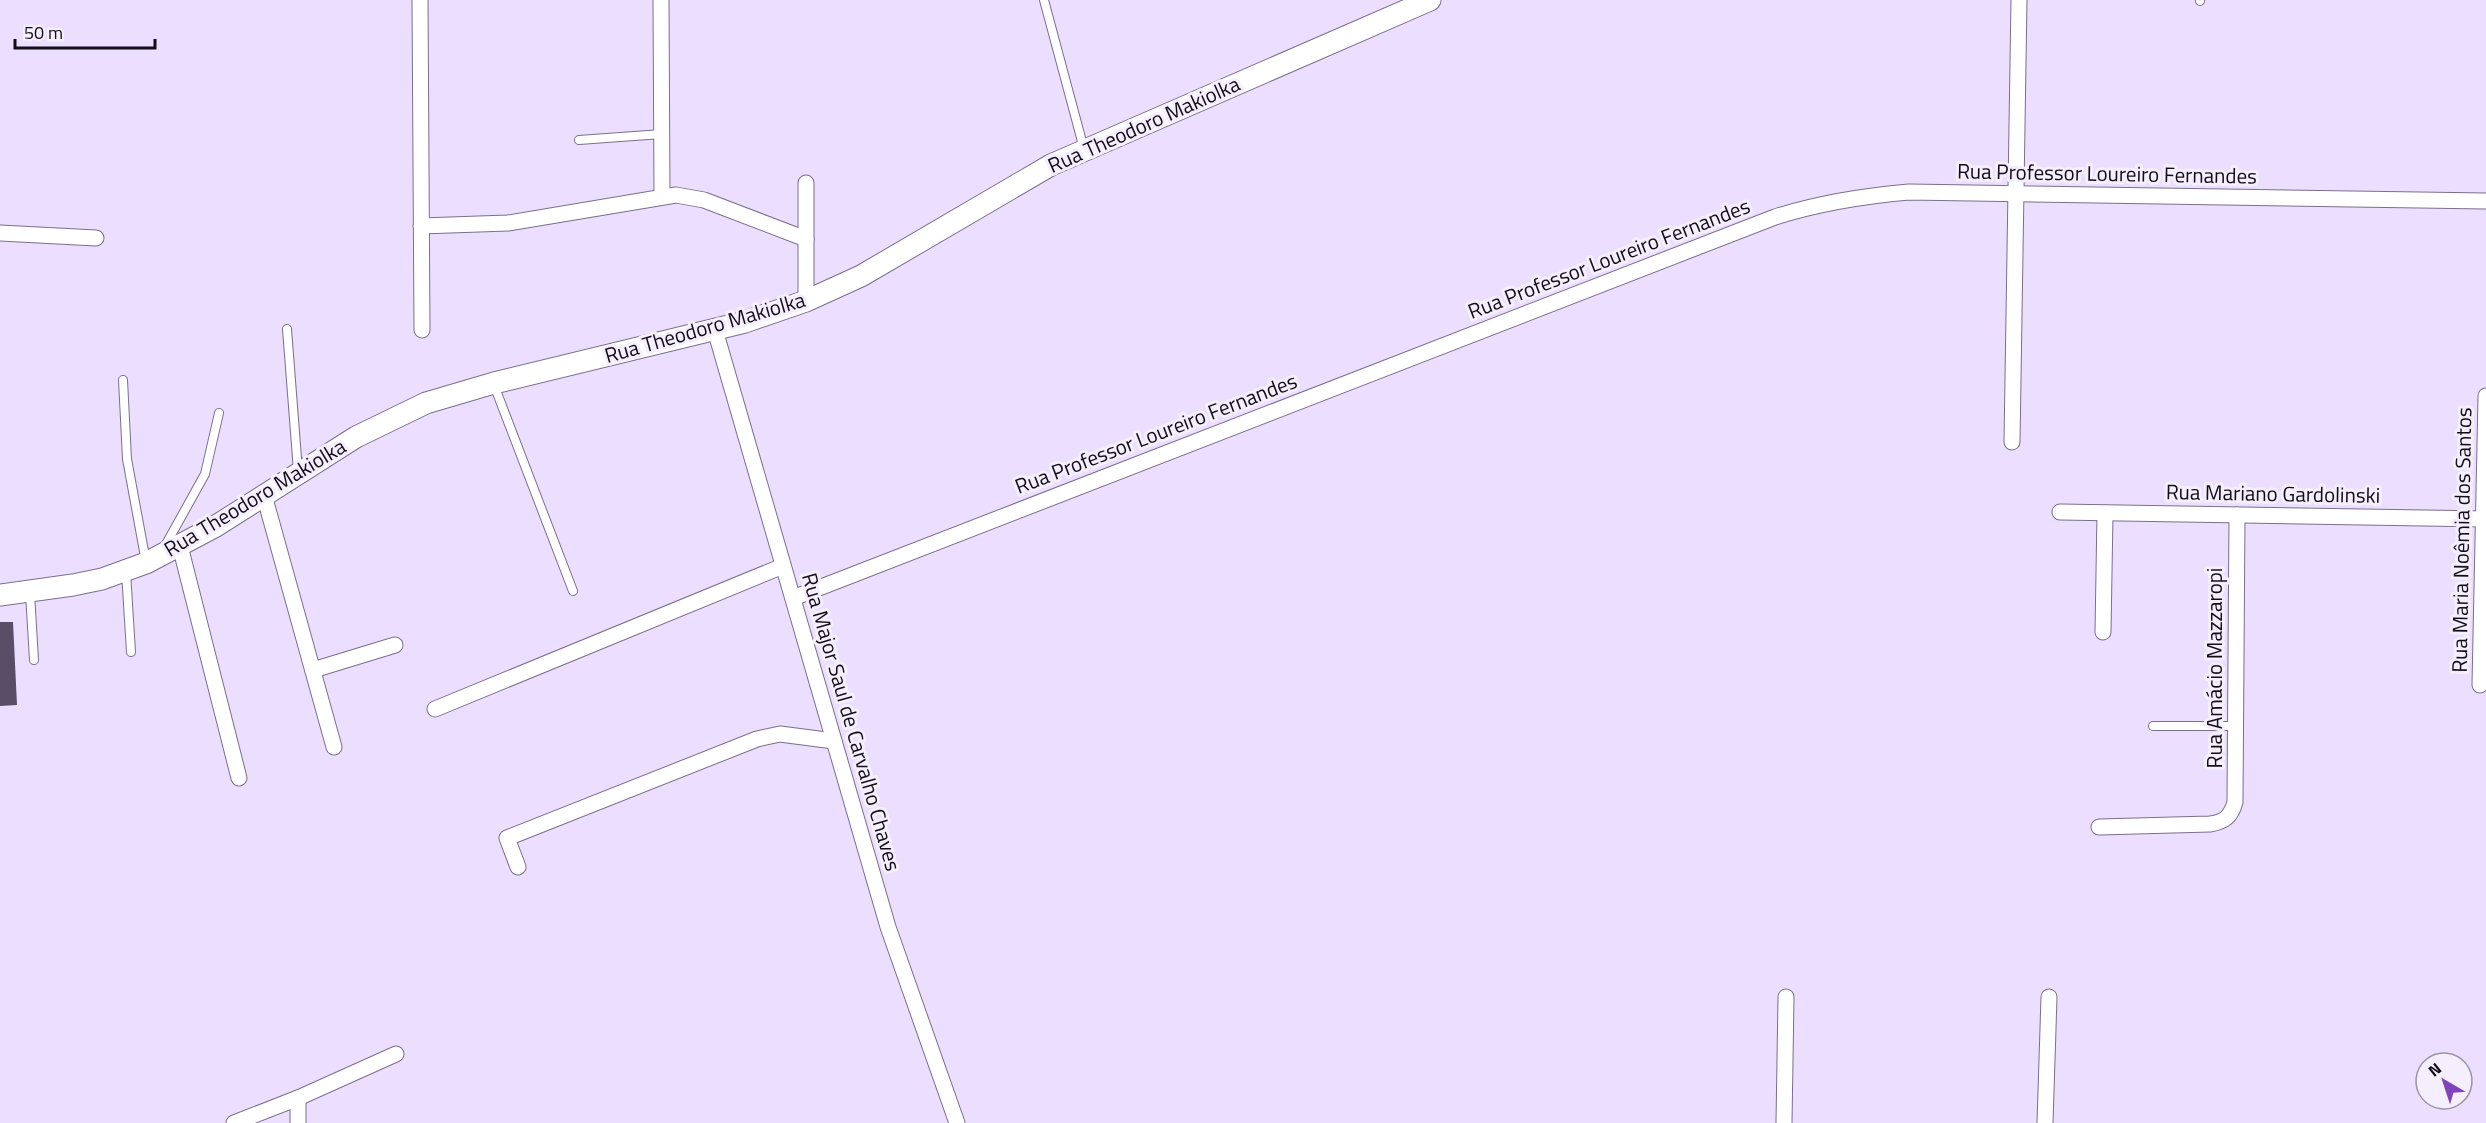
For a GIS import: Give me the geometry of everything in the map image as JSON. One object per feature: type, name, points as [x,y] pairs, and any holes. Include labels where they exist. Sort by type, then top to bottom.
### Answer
[{"type":"main road","name":"Rua Theodoro Makiolka","points":[[0,595],[73,585],[126,571],[152,560],[180,546],[356,437],[400,413],[426,403],[494,383],[715,330],[807,301],[861,276],[1026,178],[1084,150],[1430,0]]},
{"type":"street","points":[[420,0],[422,330]]},
{"type":"street","points":[[661,0],[662,196]]},
{"type":"street","points":[[2012,442],[2019,0]]},
{"type":"street","points":[[806,183],[807,301]]},
{"type":"street","name":"Rua Professor Loureiro Fernandes","points":[[793,598],[1775,217],[1815,206],[1876,195],[1910,192],[2486,201]]},
{"type":"street","points":[[421,226],[508,224],[676,195],[704,200],[806,238]]},
{"type":"street","points":[[0,233],[96,238]]},
{"type":"street","name":"Rua Major Saul de Carvalho Chaves","points":[[715,330],[891,937],[957,1123]]},
{"type":"street","name":"Rua Maria Noêmia dos Santos","points":[[2483,689],[2486,396]]},
{"type":"street","points":[[264,495],[334,747]]},
{"type":"street","name":"Rua Mariano Gardolinski","points":[[2060,512],[2485,519]]},
{"type":"street","points":[[2103,632],[2105,513]]},
{"type":"street","name":"Rua Amácio Mazzaropi","points":[[2098,827],[2210,824],[2227,818],[2233,812],[2236,726],[2236,515]]},
{"type":"street","points":[[180,546],[238,778]]},
{"type":"street","points":[[435,709],[783,566]]},
{"type":"street","points":[[313,670],[395,645]]},
{"type":"street","points":[[518,867],[507,838],[758,739],[780,734],[834,741]]},
{"type":"street","points":[[1784,1123],[1786,997]]},
{"type":"street","points":[[2045,1123],[2049,997]]},
{"type":"street","points":[[234,1123],[298,1098],[396,1054]]},
{"type":"street","points":[[298,1098],[298,1123]]},
{"type":"lane","points":[[1044,0],[1084,150]]},
{"type":"lane","points":[[579,140],[662,134]]},
{"type":"lane","points":[[287,329],[298,472]]},
{"type":"lane","points":[[123,380],[127,459],[152,560]]},
{"type":"lane","points":[[494,383],[573,591]]},
{"type":"lane","points":[[152,560],[205,474],[219,413]]},
{"type":"lane","points":[[126,571],[131,652]]},
{"type":"lane","points":[[30,592],[34,660]]},
{"type":"lane","points":[[2153,726],[2236,726]]},
{"type":"building","points":[[0,622],[13,622],[17,705],[0,706]]}]
